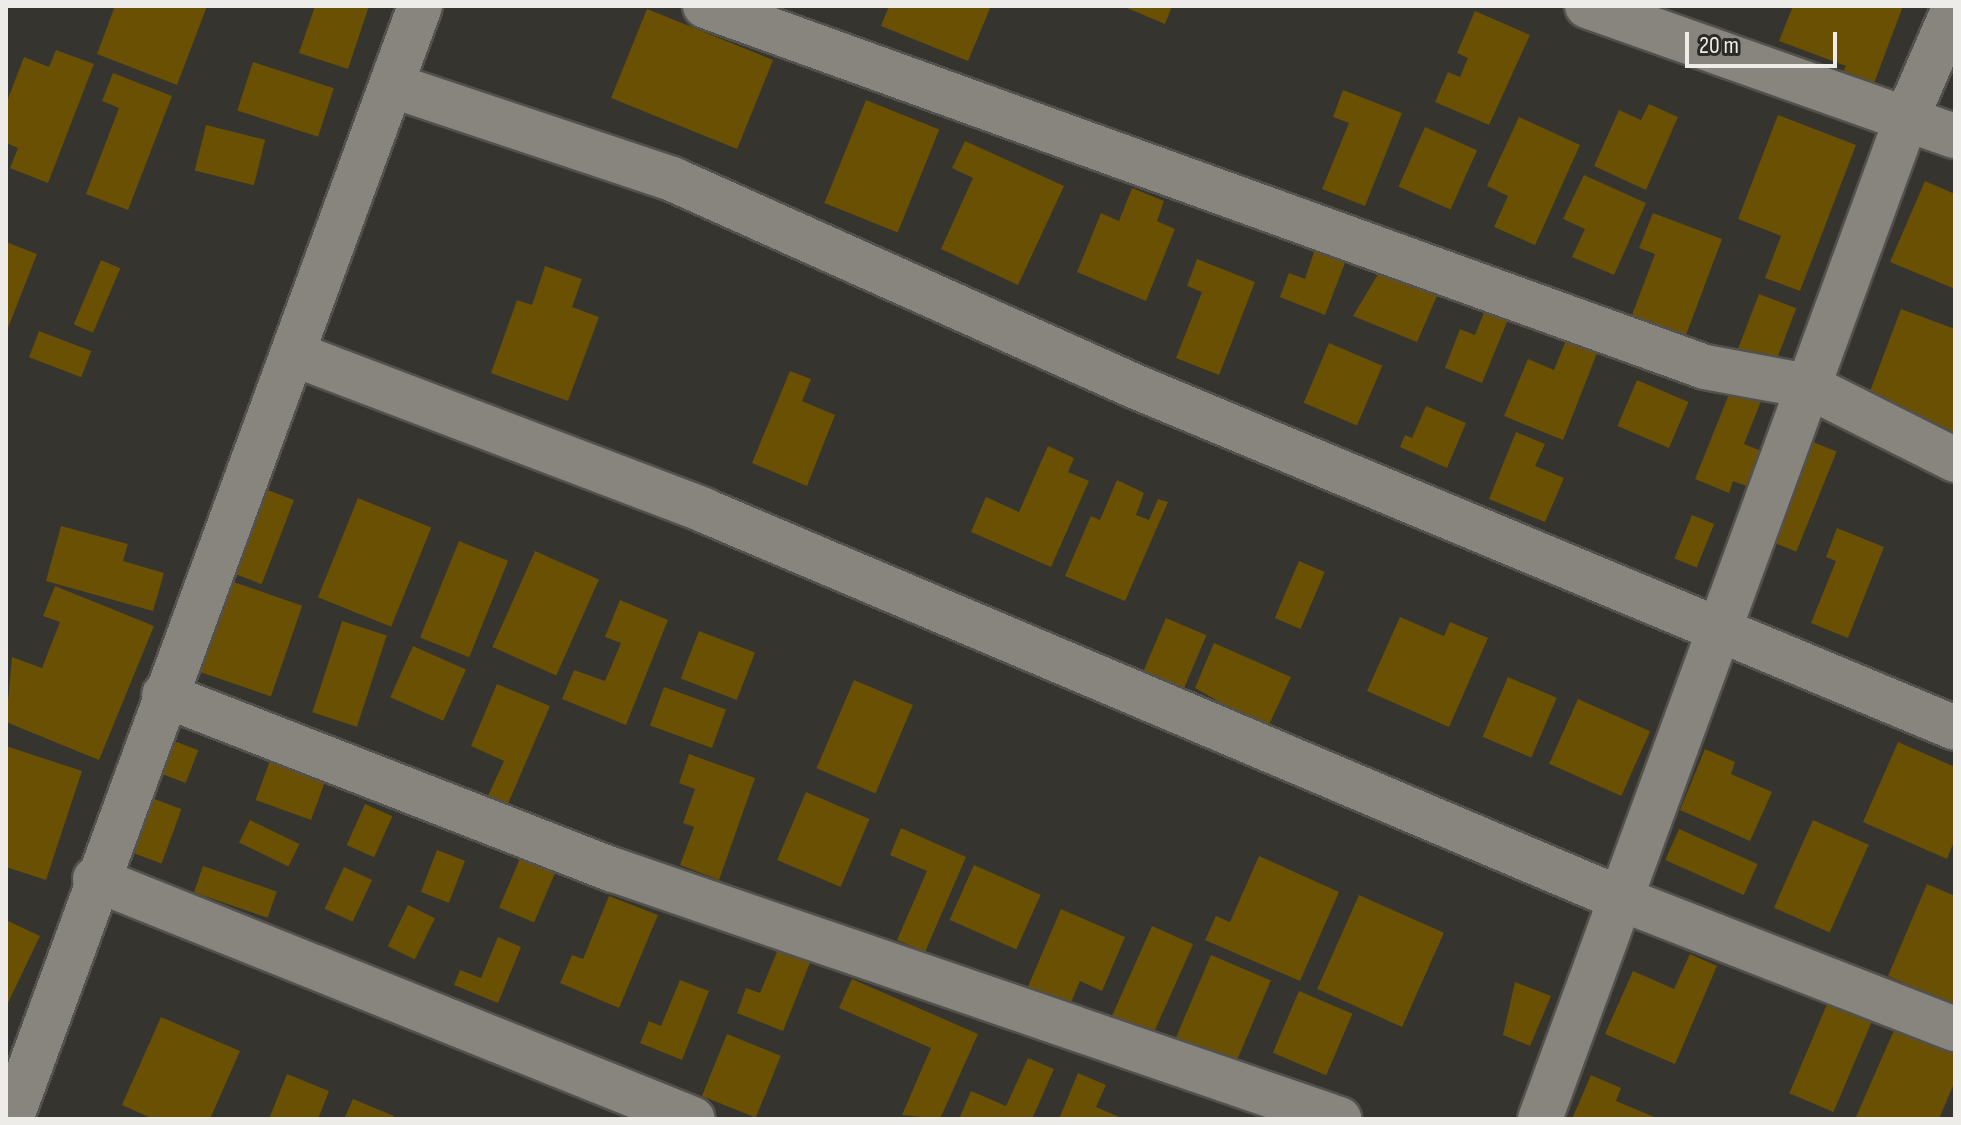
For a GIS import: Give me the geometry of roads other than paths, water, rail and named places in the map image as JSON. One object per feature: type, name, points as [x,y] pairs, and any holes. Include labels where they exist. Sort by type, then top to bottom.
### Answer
[{"type":"street","points":[[11,1119],[95,879],[296,355],[420,6]]},
{"type":"street","points":[[705,6],[1705,367],[1808,386],[1955,460]]},
{"type":"street","points":[[1587,6],[1955,136]]},
{"type":"street","points":[[1540,1119],[1721,636],[1808,386],[1907,117],[1955,6]]},
{"type":"street","points":[[394,86],[672,179],[1721,636],[1955,728]]},
{"type":"street","points":[[296,355],[703,510],[1621,899],[1955,1029]]},
{"type":"street","points":[[164,695],[614,870],[1339,1119]]},
{"type":"street","points":[[95,879],[693,1119]]}]
